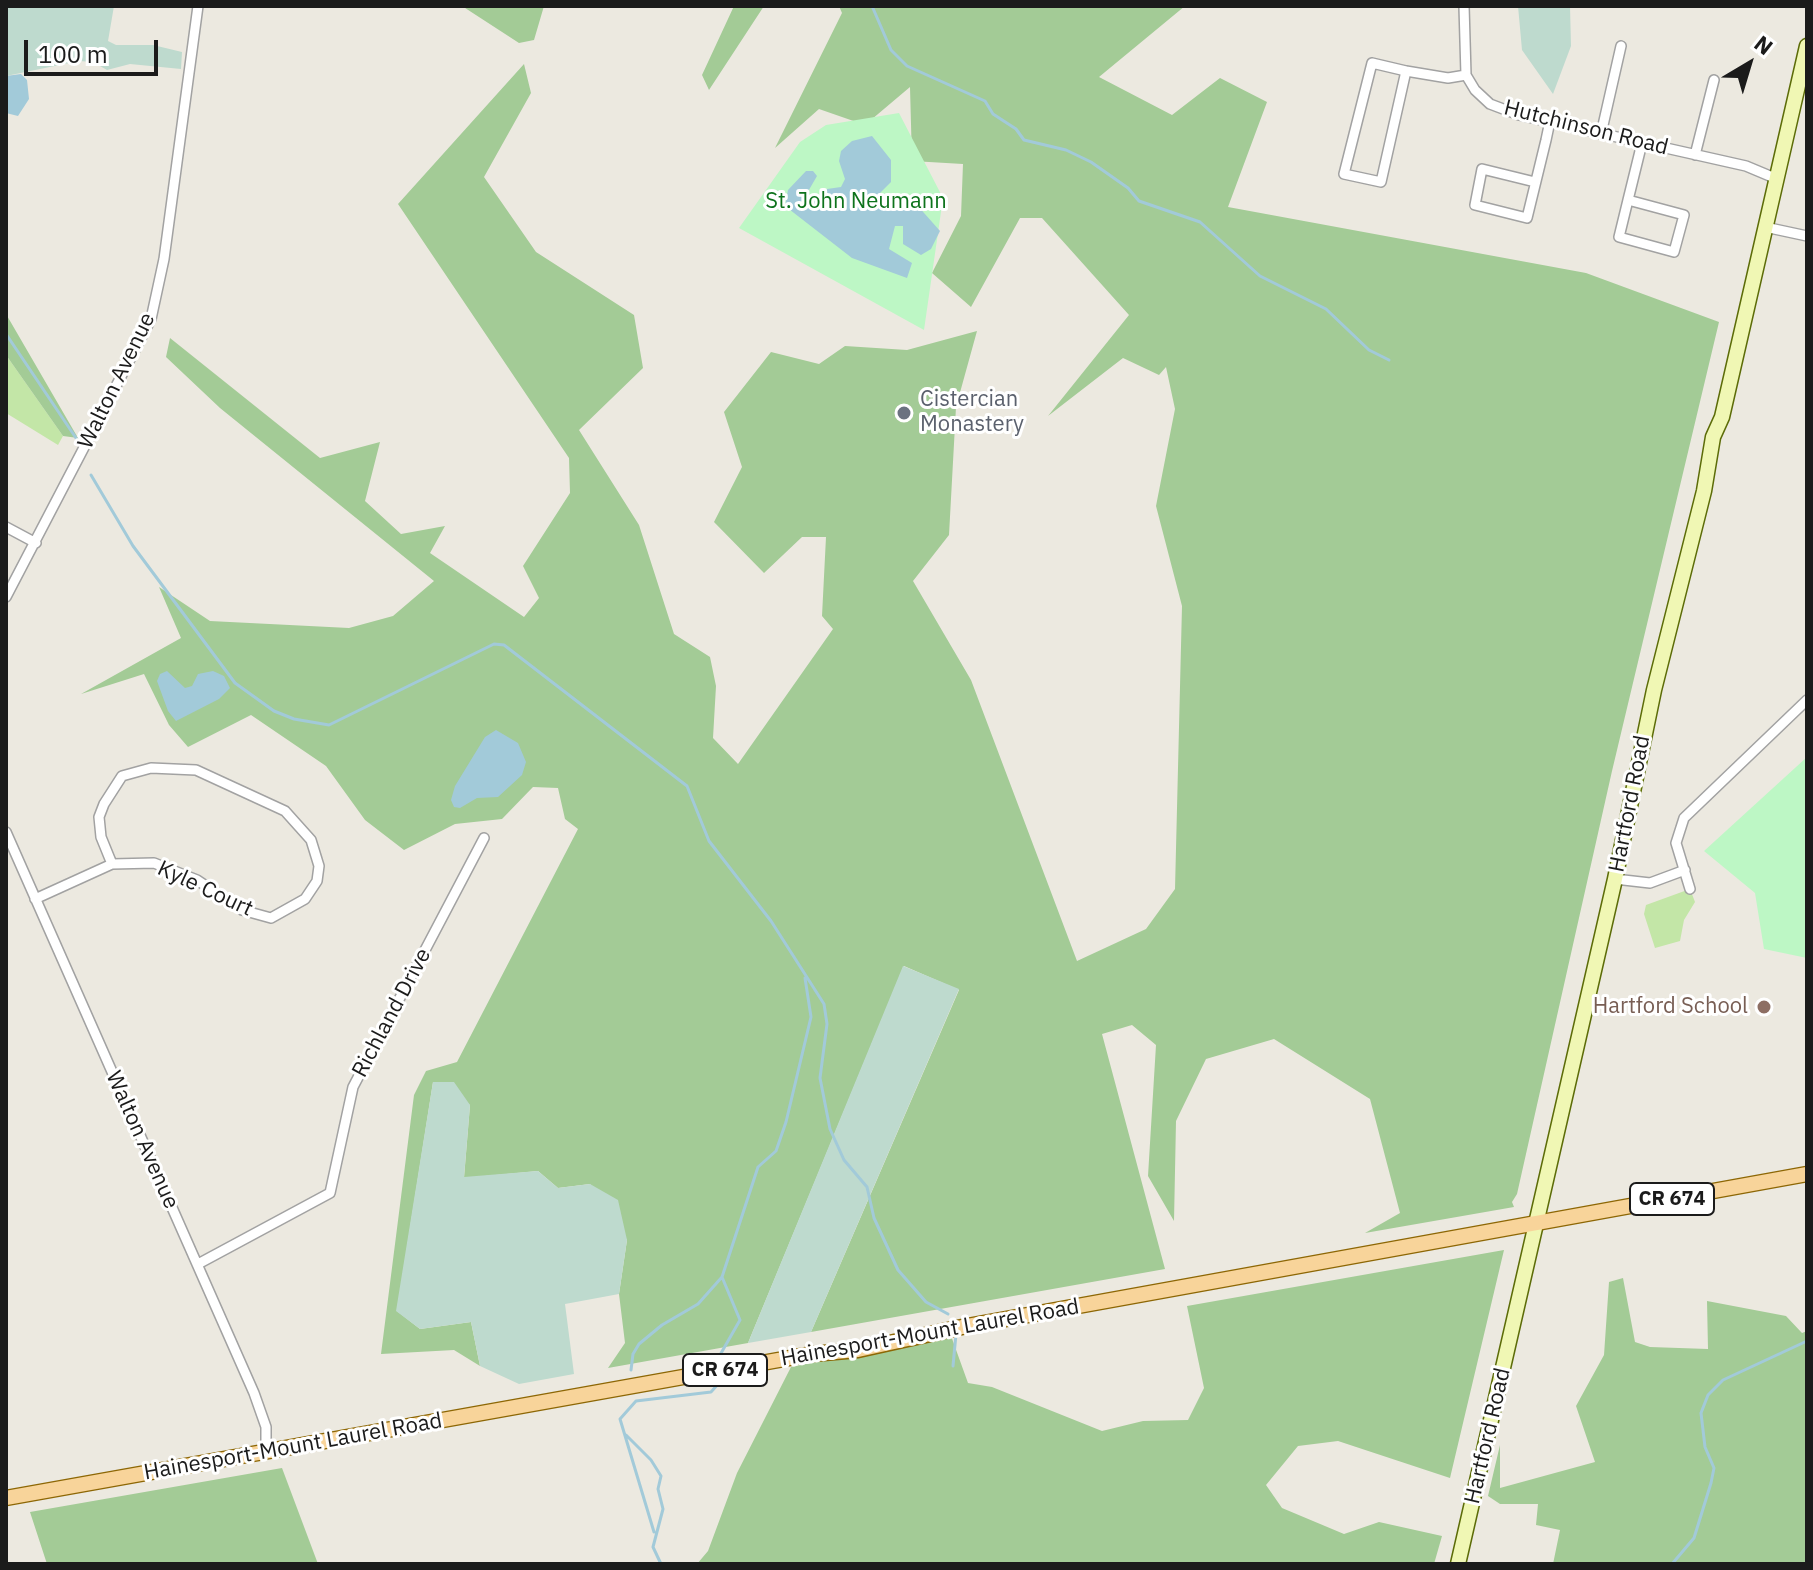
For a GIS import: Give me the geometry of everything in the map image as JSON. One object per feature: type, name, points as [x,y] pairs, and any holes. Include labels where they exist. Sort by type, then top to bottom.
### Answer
[{"type":"main road","name":"Hainesport-Mount Laurel Road","points":[[6,1498],[812,1354],[858,1350],[962,1327],[1807,1174]]},
{"type":"street","name":"Walton Avenue","points":[[6,597],[151,319],[164,259],[198,6]]},
{"type":"street","points":[[1406,71],[1381,182],[1344,174],[1372,63],[1448,78],[1466,75],[1464,6]]},
{"type":"street","points":[[1601,134],[1621,46]]},
{"type":"street","name":"Hartford Road","points":[[1458,1564],[1615,879],[1651,702],[1807,46]]},
{"type":"street","name":"Hutchinson Road","points":[[1466,75],[1475,90],[1490,104],[1601,134],[1746,166],[1777,179]]},
{"type":"street","points":[[1695,155],[1714,80]]},
{"type":"street","points":[[1535,182],[1482,169],[1475,205],[1527,218],[1550,121]]},
{"type":"street","points":[[1628,200],[1684,215],[1674,252],[1619,237],[1628,200],[1642,143]]},
{"type":"street","points":[[1765,227],[1807,236]]},
{"type":"street","points":[[6,527],[36,543]]},
{"type":"street","points":[[1690,889],[1676,836],[1684,818],[1807,700]]},
{"type":"street","name":"Kyle Court","points":[[35,899],[112,864],[154,863],[197,880],[242,910],[271,918],[305,899],[317,881],[319,866],[311,840],[285,811],[196,770],[151,768],[122,776],[104,804],[99,817],[101,837],[112,864]]},
{"type":"street","name":"Walton Avenue","points":[[6,832],[265,1420],[266,1452]]},
{"type":"street","name":"Richland Drive","points":[[198,1264],[330,1193],[353,1087],[484,838]]},
{"type":"street","points":[[1615,879],[1650,883],[1685,870]]},
{"type":"green space","points":[[6,6],[114,6],[108,41],[116,45],[153,45],[182,52],[181,69],[130,64],[107,70],[93,62],[79,61],[6,76]]},
{"type":"green space","points":[[462,6],[544,6],[534,40],[519,43]]},
{"type":"green space","points":[[734,6],[764,6],[709,90],[702,75]]},
{"type":"green space","points":[[839,6],[1185,6],[1099,77],[1172,115],[1220,78],[1267,102],[1228,207],[1586,273],[1719,322],[1612,771],[1517,1194],[1512,1202],[1514,1207],[1365,1233],[1400,1213],[1370,1099],[1274,1039],[1206,1059],[1176,1121],[1174,1221],[1148,1176],[1156,1045],[1132,1025],[1102,1034],[1165,1269],[811,1332],[959,990],[904,966],[748,1343],[608,1368],[625,1343],[619,1294],[627,1240],[590,1184],[558,1188],[538,1171],[464,1178],[470,1105],[433,1082],[397,1311],[420,1329],[471,1322],[480,1366],[454,1350],[381,1354],[414,1095],[426,1071],[457,1062],[578,829],[565,819],[558,788],[533,787],[502,819],[455,824],[404,850],[365,820],[326,766],[251,715],[188,747],[169,725],[144,674],[81,694],[181,638],[159,587],[210,621],[349,628],[393,616],[434,581],[220,408],[166,357],[170,338],[320,458],[380,442],[365,501],[401,534],[445,526],[430,553],[524,617],[539,598],[523,566],[570,493],[569,458],[398,204],[524,64],[531,93],[484,177],[536,252],[634,315],[643,368],[579,430],[639,525],[674,634],[710,657],[716,686],[713,738],[738,764],[833,629],[822,616],[826,537],[802,537],[764,573],[714,522],[742,467],[724,412],[771,352],[819,364],[845,346],[907,350],[977,331],[956,407],[949,535],[913,581],[971,680],[1077,961],[1146,929],[1175,889],[1182,606],[1156,506],[1175,409],[1166,367],[1159,375],[1123,358],[1048,416],[1129,315],[1042,218],[1020,218],[971,307],[932,273],[961,216],[963,164],[912,161],[910,87],[865,125],[819,109],[775,148],[842,13]]},
{"type":"green space","points":[[1518,6],[1570,6],[1571,46],[1553,94],[1522,50]]},
{"type":"green space","name":"St. John Neumann","points":[[899,113],[943,198],[924,330],[739,228],[800,142],[826,125]]},
{"type":"green space","points":[[6,314],[78,438],[63,436],[6,355]]},
{"type":"green space","points":[[6,355],[63,436],[58,445],[6,413]]},
{"type":"green space","points":[[1807,757],[1807,958],[1764,949],[1755,893],[1704,851]]},
{"type":"green space","points":[[1690,889],[1695,902],[1684,920],[1680,941],[1655,948],[1644,914],[1646,905]]},
{"type":"green space","points":[[903,966],[959,989],[811,1332],[748,1343]]},
{"type":"green space","points":[[433,1082],[454,1082],[470,1105],[464,1177],[538,1171],[558,1188],[590,1184],[618,1200],[627,1240],[619,1294],[565,1304],[574,1374],[519,1384],[480,1366],[471,1322],[420,1329],[396,1311]]},
{"type":"green space","points":[[1504,1250],[1450,1478],[1338,1441],[1298,1446],[1266,1485],[1282,1508],[1344,1534],[1379,1522],[1442,1536],[1434,1564],[697,1564],[708,1551],[737,1473],[791,1367],[950,1333],[968,1383],[992,1387],[1102,1431],[1143,1421],[1188,1420],[1204,1388],[1187,1306]]},
{"type":"green space","points":[[1623,1278],[1635,1342],[1650,1347],[1708,1349],[1707,1301],[1786,1316],[1802,1333],[1807,1331],[1807,1564],[1553,1564],[1560,1530],[1536,1525],[1538,1504],[1500,1504],[1488,1496],[1500,1445],[1500,1488],[1595,1462],[1576,1406],[1604,1355],[1609,1282]]},
{"type":"green space","points":[[282,1468],[318,1564],[47,1564],[30,1512]]},
{"type":"water","points":[[21,74],[27,80],[29,99],[18,116],[6,113],[6,76]]},
{"type":"water","points":[[872,136],[891,160],[891,182],[875,198],[875,206],[884,208],[900,197],[909,196],[940,231],[931,249],[921,255],[903,244],[903,226],[895,226],[889,249],[912,263],[907,278],[852,258],[785,206],[788,190],[806,171],[813,171],[817,176],[806,195],[809,206],[827,189],[841,187],[845,179],[839,161],[841,151],[852,141]]},
{"type":"water","points":[[167,671],[185,688],[192,686],[198,674],[213,671],[224,676],[230,688],[219,699],[176,721],[168,711],[157,681],[160,674]]},
{"type":"water","points":[[496,730],[518,743],[526,762],[522,775],[498,797],[477,798],[460,808],[454,807],[451,800],[455,786],[485,737]]},
{"type":"waterway","points":[[872,6],[891,50],[907,66],[985,101],[993,114],[1016,129],[1024,140],[1066,150],[1091,162],[1128,188],[1139,201],[1200,222],[1260,276],[1326,309],[1369,350],[1389,360]]},
{"type":"waterway","points":[[6,334],[78,441]]},
{"type":"waterway","points":[[91,475],[133,546],[235,683],[274,711],[294,719],[329,725],[494,644],[504,645],[687,786],[709,841],[771,921],[824,1004],[827,1024],[820,1078],[830,1129],[844,1160],[867,1187],[874,1218],[898,1270],[926,1302],[948,1314]]},
{"type":"waterway","points":[[631,1370],[633,1354],[639,1344],[662,1325],[698,1304],[722,1277],[758,1167],[776,1151],[786,1122],[811,1017],[805,978]]},
{"type":"waterway","points":[[720,1355],[740,1320],[722,1277]]},
{"type":"waterway","points":[[953,1366],[956,1334]]},
{"type":"waterway","points":[[1672,1564],[1694,1538],[1711,1483],[1714,1468],[1705,1447],[1701,1413],[1708,1395],[1723,1380],[1807,1341]]},
{"type":"waterway","points":[[654,1532],[620,1419],[636,1401],[711,1392],[719,1383]]},
{"type":"waterway","points":[[626,1435],[651,1460],[661,1476],[658,1489],[663,1509],[653,1547],[661,1564]]},
{"type":"place","name":"Cistercian Monastery","points":[[904,413]]},
{"type":"place","name":"Hartford School","points":[[1764,1007]]}]
